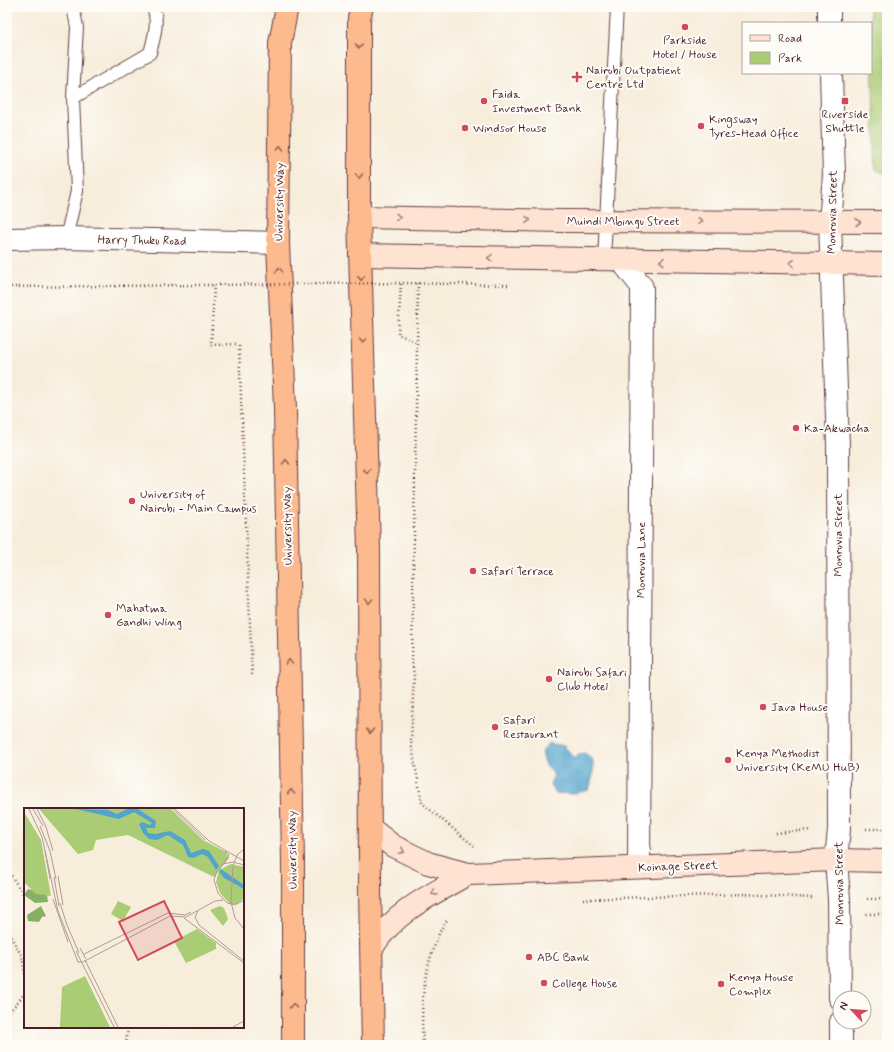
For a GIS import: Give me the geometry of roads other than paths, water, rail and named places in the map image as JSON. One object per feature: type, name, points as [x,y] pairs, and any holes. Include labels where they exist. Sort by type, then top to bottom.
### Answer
[{"type":"highway","name":"University Way","points":[[287,7],[280,43],[278,243],[285,408],[292,855],[293,1045]]},
{"type":"highway","points":[[362,7],[359,18],[359,217],[369,549],[370,828],[373,1045]]},
{"type":"street","points":[[829,7],[829,22]]},
{"type":"street","name":"Monrovia Street","points":[[831,74],[834,176],[830,222],[838,445],[839,828],[836,860],[839,899],[840,990]]},
{"type":"street","name":"Muindi Mbingu Street","points":[[359,217],[606,221],[887,222]]},
{"type":"street","name":"Harry Thuku Road","points":[[7,239],[66,238],[278,243]]},
{"type":"street","points":[[360,255],[887,264]]},
{"type":"street","name":"Monrovia Lane","points":[[613,260],[642,287],[639,867]]},
{"type":"street","name":"Koinage Street","points":[[370,828],[393,846],[428,863],[468,874],[836,860],[887,861]]},
{"type":"street","name":"Koinage Street","points":[[372,948],[388,926],[403,913],[421,900],[468,874]]},
{"type":"street","points":[[841,1030],[841,1045]]},
{"type":"lane","points":[[66,238],[78,191],[73,98],[77,27],[72,7]]},
{"type":"lane","points":[[73,98],[150,53],[155,35],[156,13],[153,7]]},
{"type":"lane","points":[[613,260],[606,221],[617,7]]},
{"type":"water","points":[[549,743],[564,746],[574,757],[585,753],[593,760],[593,775],[589,790],[572,794],[555,793],[550,784],[554,775],[545,764],[542,752]]},
{"type":"place","name":"Parkside Hotel / House","points":[[685,27]]},
{"type":"place","name":"Nairobi Outpatient Centre Ltd","points":[[577,77]]},
{"type":"place","name":"Faida Investment Bank","points":[[484,101]]},
{"type":"place","name":"Riverside Shuttle","points":[[845,101]]},
{"type":"place","name":"Kingsway Tyres-Head Office","points":[[701,126]]},
{"type":"place","name":"Windsor House","points":[[465,128]]},
{"type":"place","name":"Ka-Akwacha","points":[[796,428]]},
{"type":"place","name":"University of Nairobi - Main Campus","points":[[132,501]]},
{"type":"place","name":"Safari Terrace","points":[[473,571]]},
{"type":"place","name":"Mahatma Gandhi Wing","points":[[108,615]]},
{"type":"place","name":"Nairobi Safari Club Hotel","points":[[549,679]]},
{"type":"place","name":"Java House","points":[[763,707]]},
{"type":"place","name":"Safari Restaurant","points":[[495,727]]},
{"type":"place","name":"Kenya Methodist University (KeMU HuB)","points":[[728,760]]},
{"type":"place","name":"ABC Bank","points":[[529,957]]},
{"type":"place","name":"College House","points":[[544,983]]},
{"type":"place","name":"Kenya House Complex","points":[[721,984]]}]
